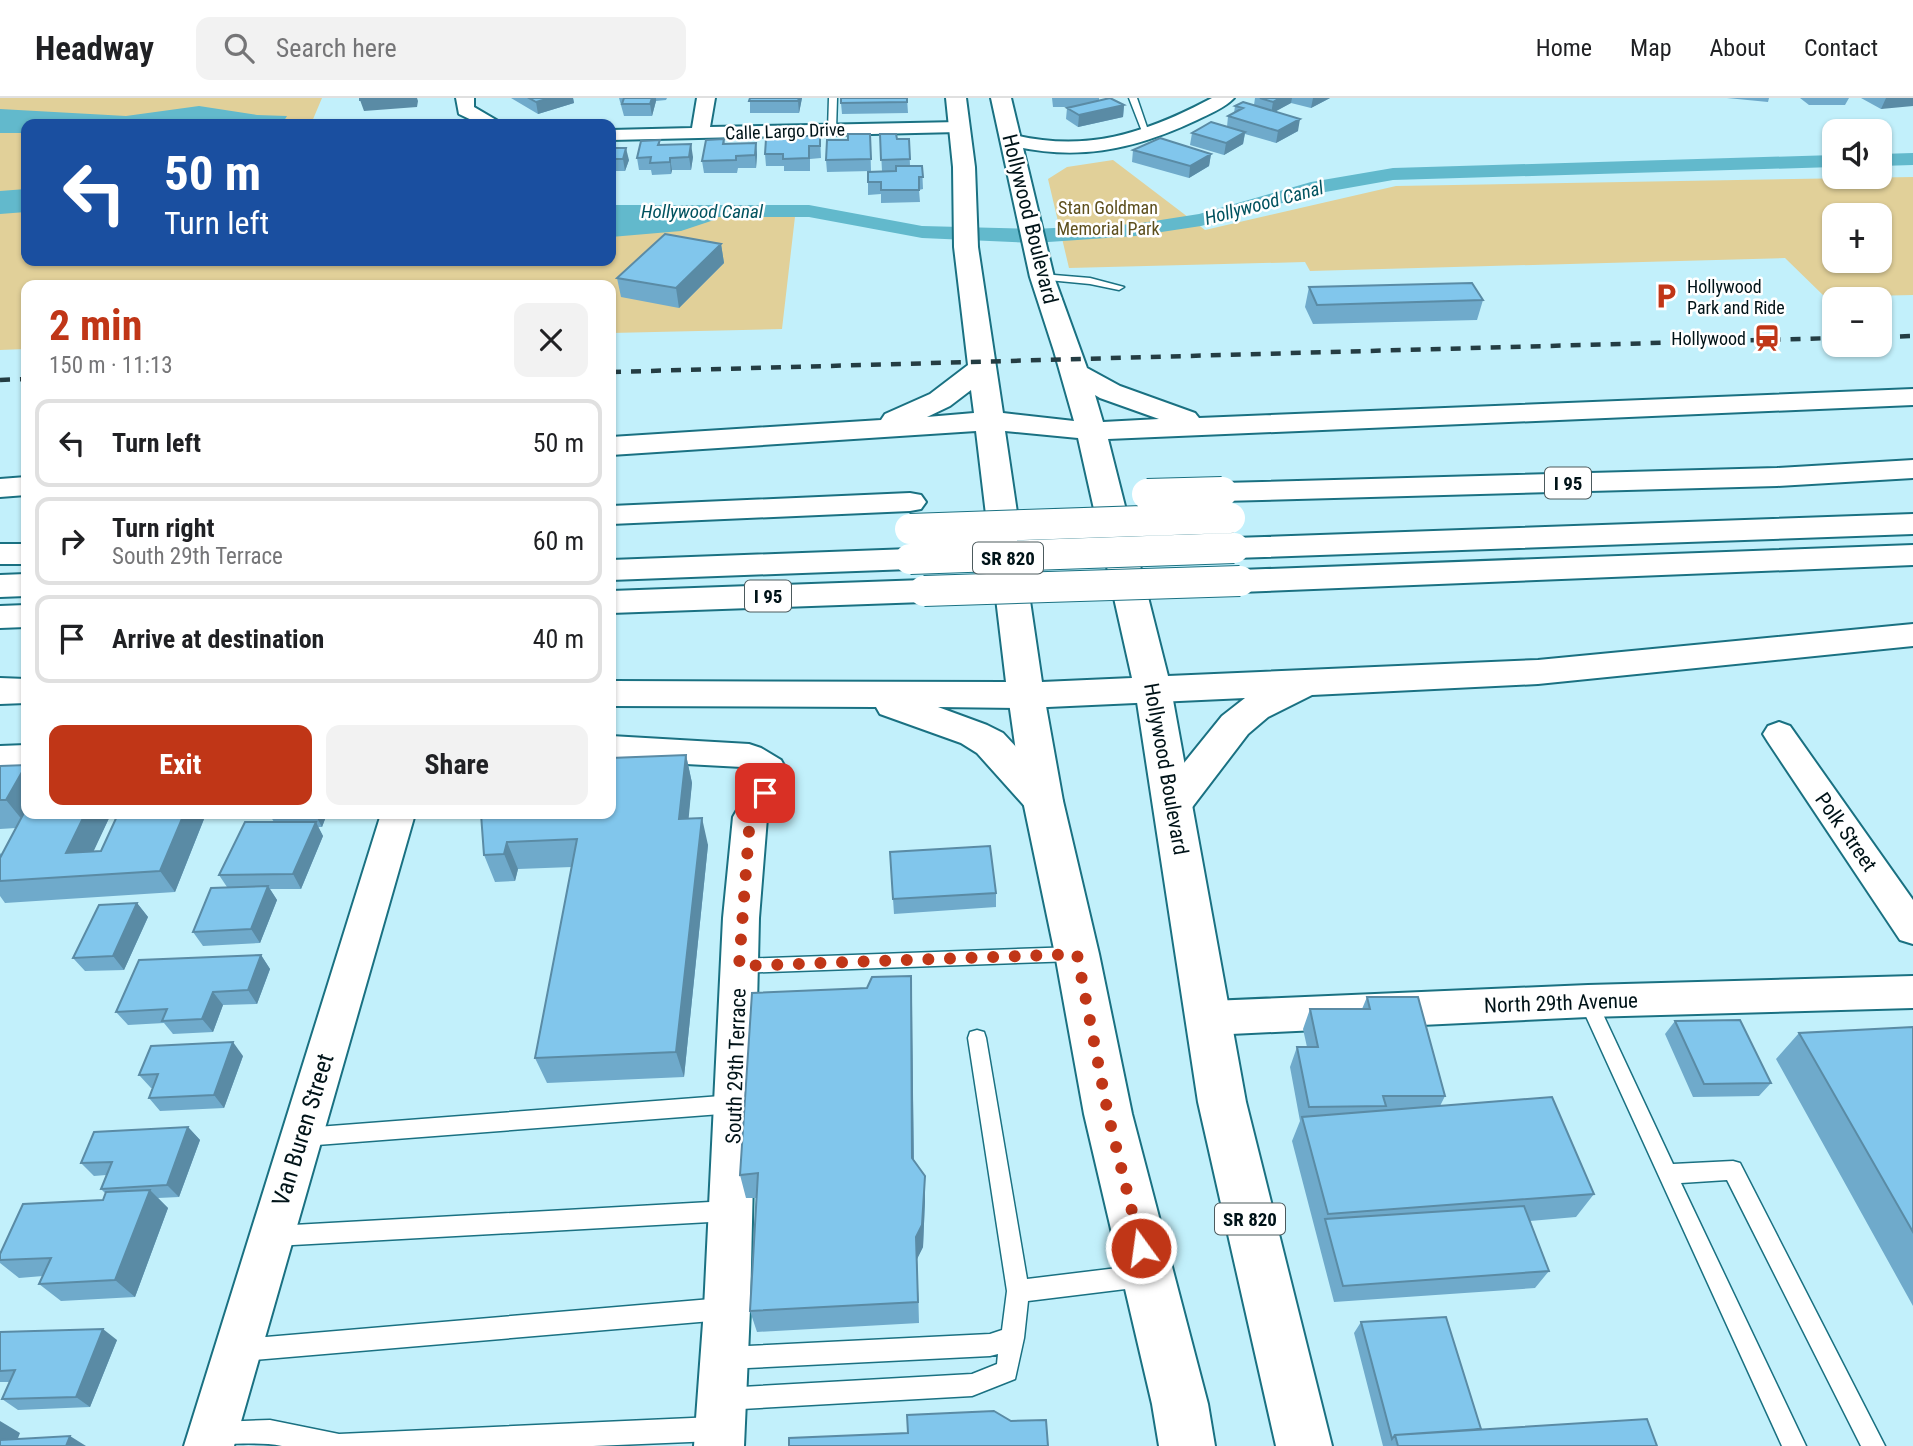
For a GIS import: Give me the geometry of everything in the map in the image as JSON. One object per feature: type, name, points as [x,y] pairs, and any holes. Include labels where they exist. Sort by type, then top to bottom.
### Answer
[{"type":"main road","name":"SR 820","points":[[956,98],[962,151],[965,237],[1026,695],[1043,801],[1077,954],[1108,1114],[1180,1404],[1187,1446]]},
{"type":"main road","name":"Hollywood Boulevard","points":[[1001,98],[1031,236],[1091,431],[1153,689],[1222,1102],[1304,1446]]},
{"type":"main road","points":[[962,151],[989,172]]},
{"type":"main road","points":[[1016,267],[1042,277]]},
{"type":"main road","points":[[863,431],[909,415],[940,400],[983,367]]},
{"type":"main road","points":[[1074,372],[1110,392],[1208,424]]},
{"type":"main road","points":[[616,446],[991,421],[1091,431],[1208,424],[1913,397]]},
{"type":"main road","name":"I 95","points":[[616,515],[910,530],[1229,519],[1913,469]]},
{"type":"main road","points":[[0,488],[21,486]]},
{"type":"main road","points":[[616,540],[1844,499],[1913,494]]},
{"type":"main road","points":[[1229,519],[1913,524]]},
{"type":"main road","points":[[616,569],[910,530]]},
{"type":"main road","points":[[0,531],[21,531]]},
{"type":"main road","points":[[0,554],[21,554]]},
{"type":"main road","name":"I 95","points":[[616,602],[1913,555]]},
{"type":"main road","points":[[0,586],[21,585]]},
{"type":"main road","points":[[0,617],[21,616]]},
{"type":"main road","points":[[616,694],[1026,695],[1538,672],[1913,635]]},
{"type":"main road","points":[[1173,804],[1235,725],[1255,708],[1311,682]]},
{"type":"main road","points":[[0,691],[21,691]]},
{"type":"main road","points":[[861,695],[974,734],[990,743],[1043,801]]},
{"type":"street","points":[[465,98],[465,110],[484,119]]},
{"type":"street","points":[[699,134],[706,98]]},
{"type":"street","points":[[1010,140],[1038,149],[1084,149],[1147,134],[1225,98]]},
{"type":"street","name":"Calle Largo Drive","points":[[616,135],[959,127]]},
{"type":"street","name":"Polk Street","points":[[1779,734],[1913,929]]},
{"type":"street","name":"South 29th Terrace","points":[[616,748],[748,756],[769,769],[765,793],[750,817],[739,966],[727,1309],[720,1425]]},
{"type":"street","points":[[0,758],[21,757]]},
{"type":"street","name":"Van Buren Street","points":[[211,1440],[396,819]]},
{"type":"street","name":"North 29th Avenue","points":[[1210,1018],[1588,1001],[1913,992]]},
{"type":"lane","points":[[832,130],[833,98]]},
{"type":"lane","points":[[1133,98],[1147,134]]},
{"type":"lane","points":[[1042,277],[1090,281],[1119,287]]},
{"type":"lane","points":[[739,966],[1077,954]]},
{"type":"lane","points":[[1588,1001],[1794,1446]]},
{"type":"lane","points":[[211,1440],[270,1432],[336,1445],[720,1425],[972,1385],[1007,1371],[1018,1291],[977,1038]]},
{"type":"lane","points":[[301,1137],[734,1104]]},
{"type":"lane","points":[[1667,1174],[1732,1170],[1873,1446]]},
{"type":"lane","points":[[271,1236],[731,1211]]},
{"type":"lane","points":[[1018,1291],[1148,1275]]},
{"type":"lane","points":[[237,1351],[727,1309]]},
{"type":"lane","points":[[724,1358],[990,1345],[1013,1338]]},
{"type":"green space","points":[[0,98],[322,98],[313,119],[21,119],[21,266],[616,266],[616,206],[796,208],[782,329],[616,333],[616,280],[21,280],[21,349],[0,350]]},
{"type":"green space","name":"Stan Goldman Memorial Park","points":[[1113,160],[1205,230],[1396,186],[1822,179],[1822,189],[1892,189],[1892,177],[1913,177],[1913,295],[1892,295],[1892,287],[1822,287],[1822,294],[1785,258],[1310,271],[1305,262],[1069,268],[1048,179],[1067,167]]},
{"type":"water","points":[[199,106],[257,115],[287,116],[285,119],[21,119],[21,133],[0,133],[0,109],[126,116]]},
{"type":"water","points":[[21,189],[21,212],[0,214],[0,191]]},
{"type":"water","points":[[616,211],[712,213],[717,219],[681,231],[616,237]]},
{"type":"building","points":[[529,98],[550,98],[536,102]]},
{"type":"building","points":[[624,98],[652,98],[650,104],[622,104]]},
{"type":"building","points":[[750,98],[799,98],[798,101],[749,101]]},
{"type":"building","points":[[841,98],[907,98],[907,102],[841,103]]},
{"type":"building","points":[[1110,98],[1124,105],[1079,115],[1067,108]]},
{"type":"building","points":[[1260,98],[1280,98],[1273,102]]},
{"type":"building","points":[[1243,102],[1300,119],[1278,131],[1228,116],[1243,108],[1235,106]]},
{"type":"building","points":[[1211,122],[1245,132],[1226,143],[1192,133]]},
{"type":"building","points":[[848,134],[870,134],[871,159],[826,160],[827,140],[848,140]]},
{"type":"building","points":[[880,134],[896,134],[897,139],[909,139],[910,159],[881,160]]},
{"type":"building","points":[[820,135],[820,146],[809,146],[809,158],[783,159],[783,154],[765,154],[766,139]]},
{"type":"building","points":[[1160,138],[1211,154],[1190,166],[1133,150]]},
{"type":"building","points":[[724,139],[723,144],[756,143],[755,155],[736,156],[736,160],[702,161],[706,140]]},
{"type":"building","points":[[660,140],[658,145],[691,144],[689,157],[650,163],[651,157],[637,158],[641,141]]},
{"type":"building","points":[[616,148],[626,148],[623,159],[616,159]]},
{"type":"building","points":[[896,166],[922,166],[923,177],[919,177],[919,190],[881,190],[881,182],[868,182],[868,172],[896,171]]},
{"type":"building","points":[[665,234],[721,244],[676,288],[617,278]]},
{"type":"building","points":[[1472,283],[1483,300],[1317,305],[1309,287]]},
{"type":"building","points":[[686,755],[679,819],[702,818],[676,1052],[535,1058],[577,839],[507,842],[504,854],[484,855],[481,819],[616,819],[616,758]]},
{"type":"building","points":[[21,765],[21,774],[6,800],[0,800],[0,766]]},
{"type":"building","points":[[21,818],[83,819],[66,853],[101,851],[116,819],[182,819],[160,871],[0,881],[0,858]]},
{"type":"building","points":[[245,822],[316,822],[293,874],[219,875]]},
{"type":"building","points":[[990,846],[996,893],[893,899],[890,852]]},
{"type":"building","points":[[268,886],[251,929],[193,932],[211,888]]},
{"type":"building","points":[[137,903],[113,956],[73,958],[99,905]]},
{"type":"building","points":[[261,955],[248,990],[213,992],[202,1019],[162,1021],[167,1009],[116,1012],[139,960]]},
{"type":"building","points":[[911,976],[912,1158],[925,1176],[922,1225],[916,1237],[918,1302],[750,1311],[758,1173],[740,1175],[752,993],[867,988],[872,977]]},
{"type":"building","points":[[1367,997],[1418,997],[1445,1096],[1383,1096],[1386,1106],[1309,1107],[1297,1047],[1318,1047],[1310,1009],[1370,1009]]},
{"type":"building","points":[[1740,1020],[1771,1083],[1704,1084],[1675,1021]]},
{"type":"building","points":[[1913,1027],[1913,1232],[1799,1033]]},
{"type":"building","points":[[233,1042],[214,1095],[149,1098],[158,1074],[139,1075],[151,1046]]},
{"type":"building","points":[[1552,1097],[1594,1194],[1328,1214],[1302,1117]]},
{"type":"building","points":[[188,1127],[167,1185],[101,1189],[112,1162],[81,1163],[94,1132]]},
{"type":"building","points":[[150,1190],[115,1280],[39,1284],[51,1258],[0,1260],[0,1254],[23,1204],[103,1200],[106,1192]]},
{"type":"building","points":[[1524,1206],[1549,1271],[1343,1286],[1325,1219]]},
{"type":"building","points":[[1446,1317],[1481,1429],[1395,1435],[1392,1439],[1361,1322]]},
{"type":"building","points":[[103,1329],[76,1397],[2,1399],[15,1370],[0,1371],[0,1332]]},
{"type":"building","points":[[994,1411],[1011,1421],[1046,1420],[1048,1446],[789,1446],[789,1438],[908,1433],[907,1415]]},
{"type":"building","points":[[1647,1419],[1657,1446],[1398,1446],[1395,1435]]},
{"type":"building","points":[[70,1436],[66,1446],[0,1446],[0,1440]]},
{"type":"waterway","name":"Hollywood Canal","points":[[1892,160],[1913,159]]},
{"type":"waterway","name":"Hollywood Canal","points":[[616,211],[809,211],[922,232],[1034,236],[1135,230],[1201,220],[1311,188],[1393,174],[1822,161]]},
{"type":"railway","points":[[1892,337],[1913,336]]},
{"type":"railway","points":[[616,372],[1822,338]]},
{"type":"railway","points":[[0,380],[21,379]]},
{"type":"place","name":"Hollywood Park and Ride","points":[[1666,296]]},
{"type":"place","name":"Hollywood","points":[[1767,338]]},
{"type":"route","points":[[765,793],[750,817],[739,966],[1077,954],[1108,1114],[1141,1248]]}]
